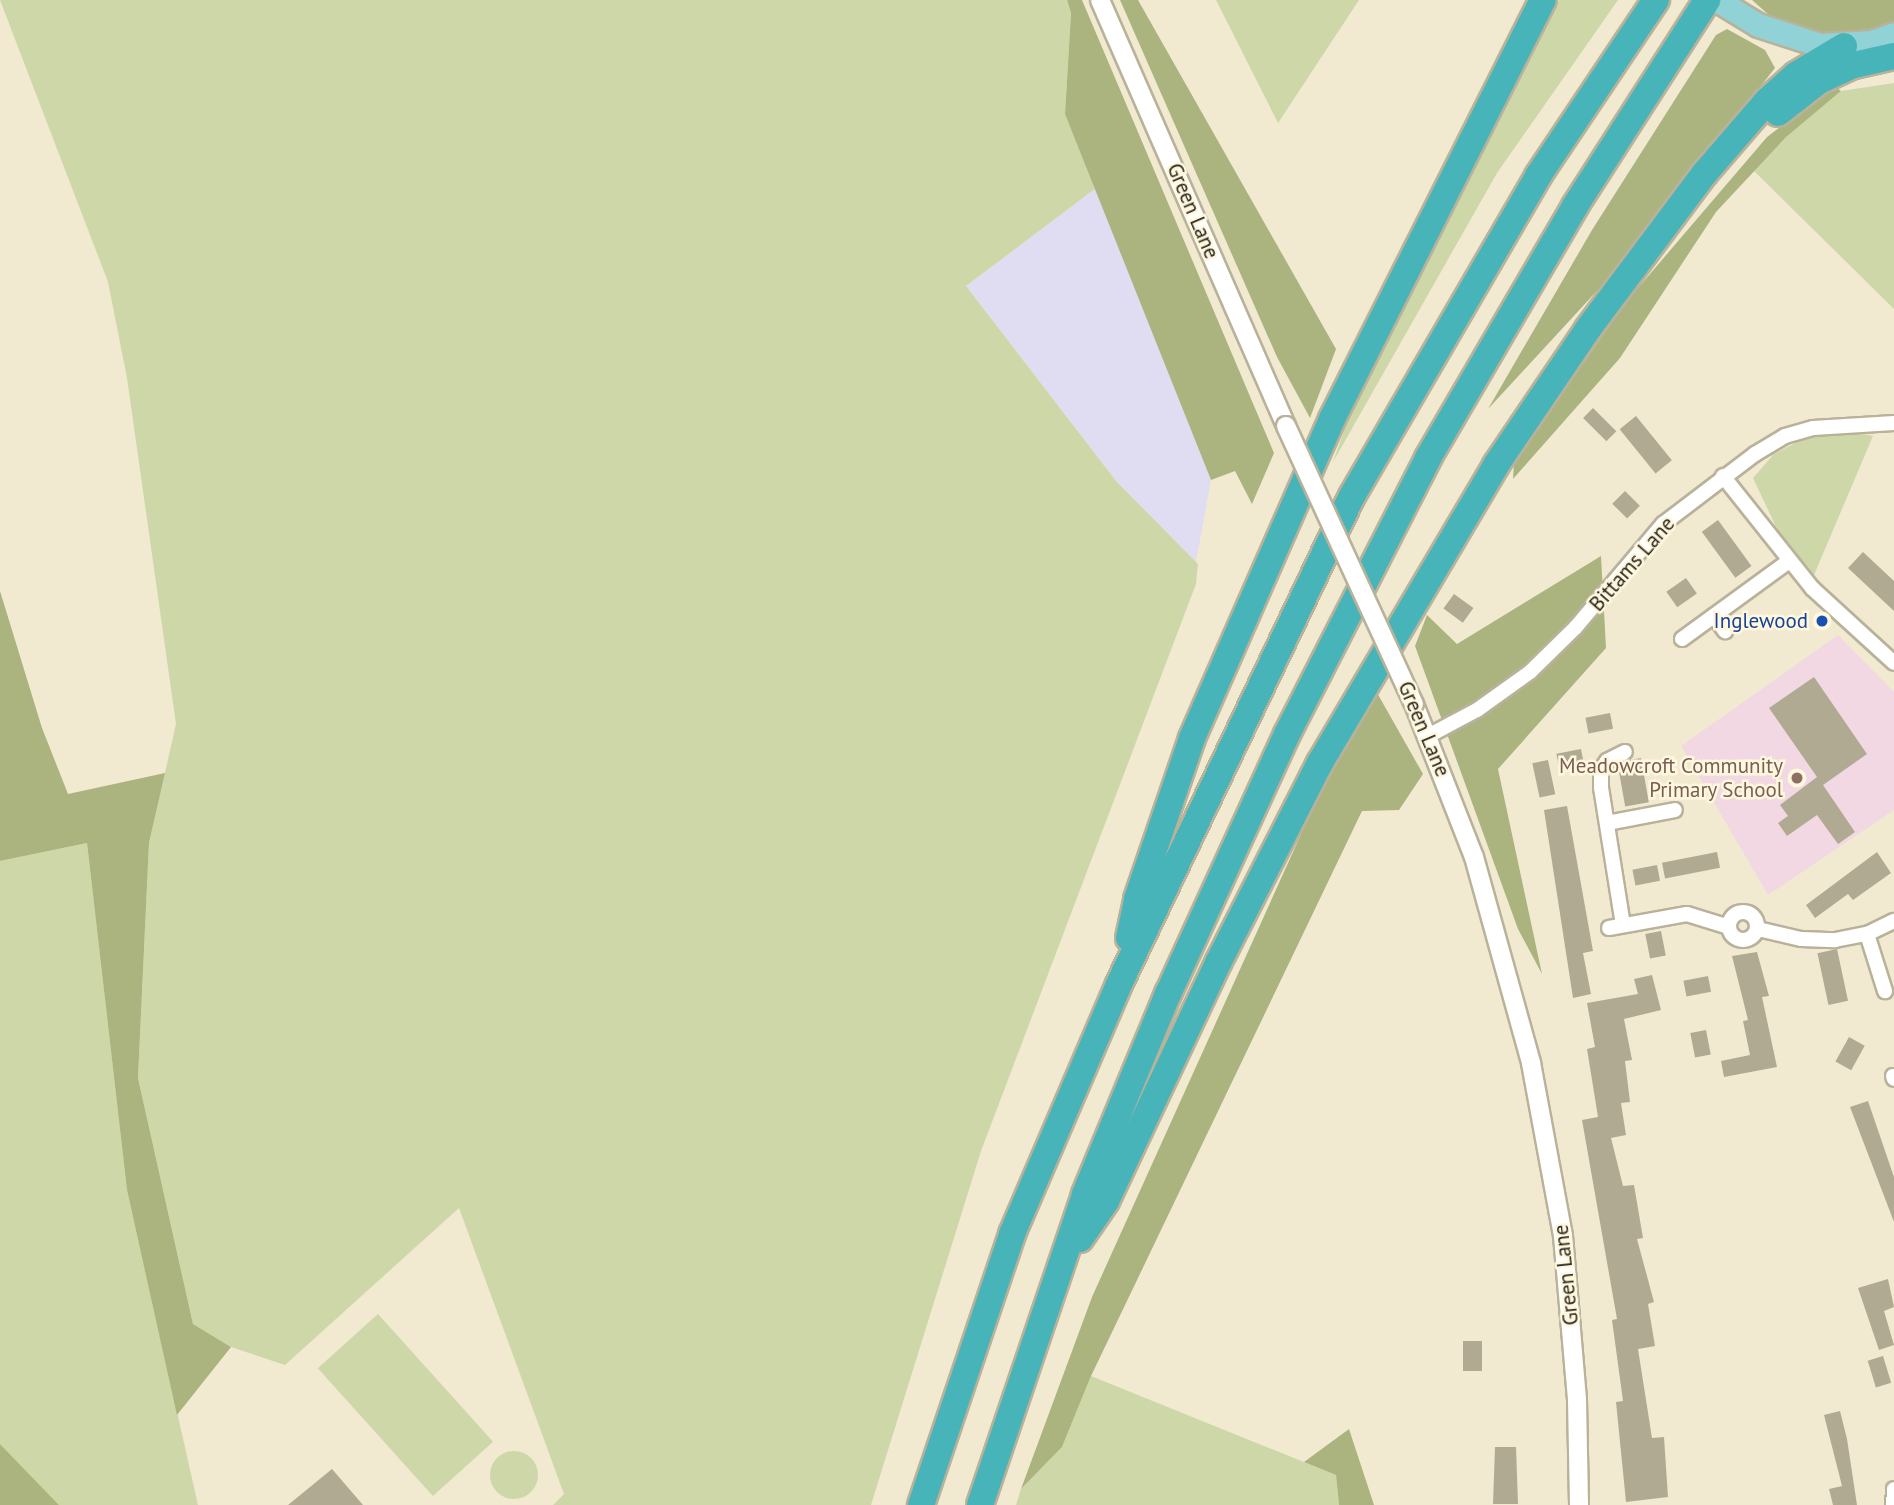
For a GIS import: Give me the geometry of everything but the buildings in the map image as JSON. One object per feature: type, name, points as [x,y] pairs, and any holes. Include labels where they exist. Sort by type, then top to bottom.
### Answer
[{"type":"highway","points":[[921,1505],[1012,1234],[1119,984],[1352,496],[1538,176],[1656,0]]},
{"type":"highway","points":[[980,1505],[1059,1269],[1168,994],[1287,734],[1416,482],[1575,205],[1707,0]]},
{"type":"highway","points":[[1119,984],[1138,899],[1192,738],[1365,348],[1541,2]]},
{"type":"highway","points":[[1059,1269],[1106,1201],[1219,961],[1371,670],[1496,465],[1588,329],[1679,211],[1704,174],[1766,101],[1796,75],[1844,46]]},
{"type":"highway","points":[[1679,211],[1788,104],[1819,81],[1854,65],[1894,56]]},
{"type":"main road","points":[[1717,0],[1758,26],[1797,40],[1844,46],[1894,34]]},
{"type":"street","name":"Green Lane","points":[[1100,0],[1286,426],[1414,704],[1492,915],[1531,1063],[1560,1214],[1575,1367],[1579,1505]]},
{"type":"street","name":"Bittams Lane","points":[[1427,736],[1477,710],[1553,652],[1663,524],[1723,476],[1785,436],[1868,421],[1894,423]]},
{"type":"street","points":[[1723,476],[1812,588],[1894,663]]},
{"type":"street","points":[[1682,639],[1789,561]]},
{"type":"street","points":[[1714,616],[1725,631]]},
{"type":"street","points":[[1623,925],[1601,770],[1614,755],[1625,752]]},
{"type":"street","points":[[1607,823],[1675,810]]},
{"type":"street","points":[[1609,928],[1688,914],[1729,927],[1742,940],[1758,929],[1819,941],[1867,934],[1894,921]]},
{"type":"street","points":[[1867,934],[1885,991]]},
{"type":"street","points":[[1893,1505],[1894,1489]]},
{"type":"shaded area","points":[[1096,188],[1211,480],[1196,562],[1116,481],[966,286]]},
{"type":"shaded area","name":"Meadowcroft Community Primary School","points":[[1838,635],[1894,692],[1894,810],[1768,895],[1681,746]]},
{"type":"green space","points":[[0,0],[1067,0],[1071,13],[1065,114],[1096,188],[966,286],[1116,481],[1198,564],[1196,584],[981,1151],[871,1505],[553,1505],[564,1494],[459,1208],[285,1365],[231,1347],[193,1324],[138,1078],[149,843],[176,724],[127,378],[108,282]]},
{"type":"green space","points":[[1067,0],[1082,0],[1274,453],[1252,504],[1235,471],[1211,480],[1065,114],[1071,13]]},
{"type":"green space","points":[[1120,0],[1138,0],[1336,349],[1310,418],[1277,357]]},
{"type":"green space","points":[[1216,0],[1359,0],[1278,123]]},
{"type":"green space","points":[[1559,0],[1618,0],[1497,173],[1333,462],[1357,394]]},
{"type":"green space","points":[[1752,0],[1894,0],[1894,21],[1866,31],[1824,33],[1770,16]]},
{"type":"green space","points":[[1727,29],[1765,50],[1775,68],[1619,267],[1488,409],[1592,230],[1716,35]]},
{"type":"green space","points":[[1894,83],[1894,309],[1754,171],[1783,139],[1841,91]]},
{"type":"green space","points":[[1834,86],[1841,91],[1786,137],[1716,212],[1620,358],[1513,479],[1514,463],[1626,302],[1767,137]]},
{"type":"green space","points":[[1828,426],[1873,436],[1814,575],[1778,531],[1753,478],[1774,454]]},
{"type":"green space","points":[[1601,556],[1606,648],[1498,769],[1542,974],[1518,929],[1415,646],[1427,615],[1457,644]]},
{"type":"green space","points":[[0,591],[42,728],[68,794],[165,773],[149,843],[138,1078],[193,1324],[231,1347],[177,1415],[127,1190],[87,843],[0,861]]},
{"type":"green space","points":[[1376,691],[1423,774],[1399,810],[1362,811],[1091,1376],[1062,1447],[1021,1489],[1092,1297],[1330,770]]},
{"type":"green space","points":[[87,843],[127,1190],[198,1505],[59,1505],[0,1444],[0,861]]},
{"type":"green space","points":[[378,1314],[493,1442],[433,1496],[318,1368]]},
{"type":"green space","points":[[1091,1376],[1336,1475],[1339,1505],[1016,1505],[1021,1489],[1062,1447]]},
{"type":"green space","points":[[1349,1429],[1374,1505],[1339,1505],[1336,1475],[1304,1462]]},
{"type":"green space","points":[[0,1444],[59,1505],[0,1505]]},
{"type":"green space","points":[[514,1451],[523,1452],[531,1458],[537,1466],[537,1484],[531,1492],[523,1498],[514,1499],[505,1498],[497,1492],[491,1484],[490,1475],[491,1466],[497,1458],[505,1452]]},
{"type":"place","name":"Inglewood","points":[[1822,621]]},
{"type":"place","name":"Meadowcroft Community Primary School","points":[[1797,778]]}]
